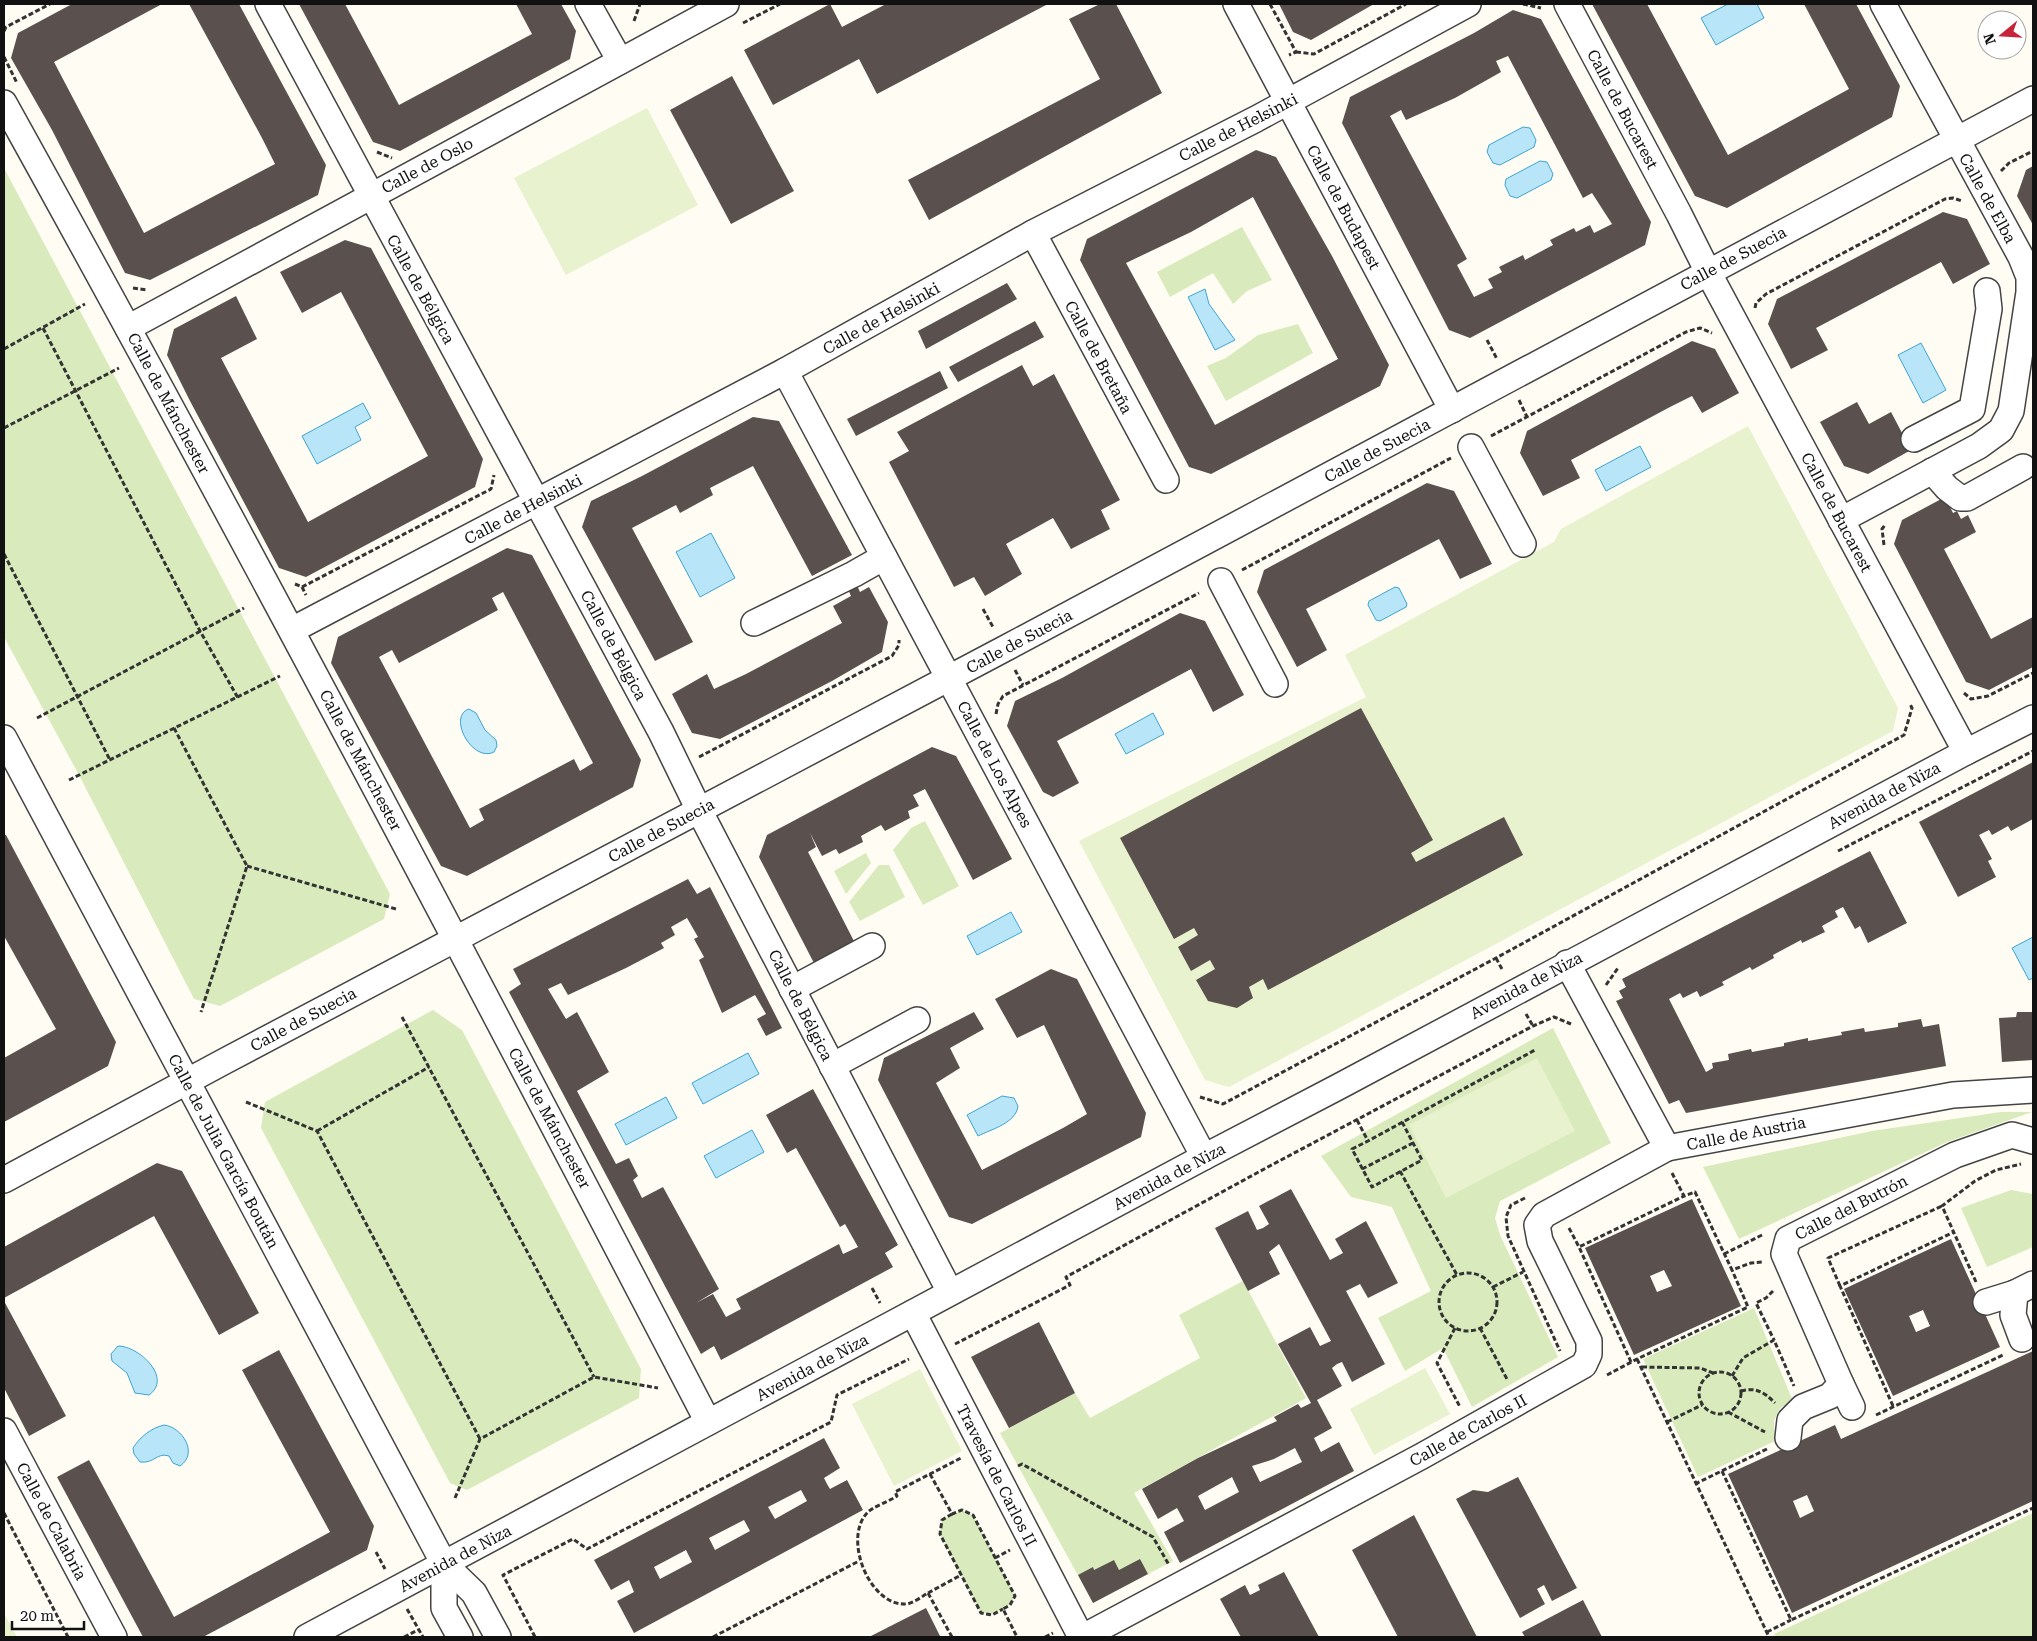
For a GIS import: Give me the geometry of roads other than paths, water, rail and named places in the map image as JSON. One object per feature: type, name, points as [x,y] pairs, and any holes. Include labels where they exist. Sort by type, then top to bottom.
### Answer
[{"type":"street","name":"Calle de Bélgica","points":[[268,4],[661,732],[699,810],[950,1292]]},
{"type":"street","points":[[588,4],[620,61]]},
{"type":"street","name":"Calle de Oslo","points":[[128,328],[370,195],[726,4]]},
{"type":"street","name":"Calle de Budapest","points":[[1236,4],[1452,410]]},
{"type":"street","name":"Calle de Helsinki","points":[[292,630],[785,371],[1033,233],[1288,102],[1468,4]]},
{"type":"street","name":"Calle de Bucarest","points":[[1567,4],[1708,272],[1749,326],[1841,520],[1966,752]]},
{"type":"street","name":"Calle de Elba","points":[[1841,520],[1979,446],[2001,430],[2011,411],[2029,292],[2027,254],[1986,194],[1883,4]]},
{"type":"street","name":"Calle de Mánchester","points":[[13,97],[128,328],[292,630],[708,1422]]},
{"type":"street","name":"Calle de Suecia","points":[[4,1180],[2033,99]]},
{"type":"street","name":"Calle de Bretaña","points":[[1033,233],[1166,480]]},
{"type":"street","points":[[1914,439],[1972,409],[1989,309],[1990,301],[1987,291]]},
{"type":"street","name":"Calle de Los Alpes","points":[[785,371],[1204,1157]]},
{"type":"street","points":[[1978,378],[2015,383]]},
{"type":"street","points":[[1471,447],[1524,544]]},
{"type":"street","points":[[1932,471],[1947,488],[1960,498],[1967,498],[2023,467]]},
{"type":"street","points":[[754,622],[854,574],[884,557]]},
{"type":"street","points":[[1221,581],[1275,684]]},
{"type":"street","name":"Avenida de Niza","points":[[306,1637],[1567,963],[2033,718]]},
{"type":"street","name":"Calle de Julia García Boután","points":[[4,738],[12,775],[187,1081],[444,1564],[474,1593],[498,1637]]},
{"type":"street","points":[[792,989],[872,946]]},
{"type":"street","name":"Calle de Austria","points":[[1567,963],[1667,1148],[1953,1094],[2033,1090]]},
{"type":"street","points":[[832,1066],[917,1020]]},
{"type":"street","name":"Calle del Butrón","points":[[1860,1412],[1841,1384],[1784,1254],[1788,1239],[1955,1155],[2012,1135],[2028,1152]]},
{"type":"street","name":"Calle de Carlos II","points":[[1082,1637],[1422,1456],[1584,1365],[1589,1354],[1589,1342],[1540,1242],[1537,1225],[1544,1215],[1667,1148]]},
{"type":"street","points":[[1986,1302],[2024,1288]]},
{"type":"street","points":[[2016,1345],[2013,1315],[2024,1288]]},
{"type":"street","name":"Travesía de Carlos II","points":[[913,1313],[1082,1637]]},
{"type":"street","points":[[1776,1439],[1790,1420],[1803,1407],[1830,1396],[1841,1384]]},
{"type":"street","name":"Calle de Calabria","points":[[4,1431],[114,1637]]},
{"type":"street","name":"Calle de Julia García Boután","points":[[444,1564],[444,1608],[460,1637]]},
{"type":"water","points":[[1728,4],[1757,4],[1764,18],[1716,45],[1701,18]]},
{"type":"water","points":[[1523,127],[1530,128],[1536,140],[1534,147],[1500,165],[1493,163],[1487,152],[1489,145]]},
{"type":"water","points":[[1540,161],[1547,162],[1553,174],[1551,180],[1517,198],[1510,196],[1505,185],[1506,179]]},
{"type":"water","points":[[1205,289],[1209,304],[1235,340],[1215,350],[1188,297]]},
{"type":"water","points":[[1921,343],[1946,390],[1923,403],[1898,355]]},
{"type":"water","points":[[363,403],[371,418],[355,427],[361,440],[317,464],[302,436]]},
{"type":"water","points":[[1640,446],[1651,467],[1606,491],[1595,470]]},
{"type":"water","points":[[711,533],[735,578],[700,597],[676,552]]},
{"type":"water","points":[[1395,587],[1399,588],[1407,604],[1406,607],[1380,621],[1376,620],[1368,605],[1369,601]]},
{"type":"water","points":[[469,709],[476,713],[485,730],[496,740],[497,746],[494,752],[486,754],[478,751],[465,737],[461,729],[461,720],[463,713]]},
{"type":"water","points":[[1153,713],[1164,734],[1126,754],[1115,734]]},
{"type":"water","points":[[1011,912],[1022,932],[977,955],[967,936]]},
{"type":"water","points":[[2033,937],[2033,978],[2029,980],[2012,948]]},
{"type":"water","points":[[748,1053],[759,1074],[703,1104],[692,1083]]},
{"type":"water","points":[[1002,1096],[1014,1098],[1018,1106],[1013,1117],[1002,1125],[978,1136],[967,1115]]},
{"type":"water","points":[[666,1097],[677,1118],[626,1145],[615,1124]]},
{"type":"water","points":[[752,1130],[764,1152],[716,1178],[704,1156]]},
{"type":"water","points":[[118,1346],[135,1351],[150,1364],[157,1380],[155,1388],[149,1395],[135,1393],[127,1373],[112,1361],[111,1354]]},
{"type":"water","points":[[164,1425],[177,1430],[186,1441],[188,1454],[186,1461],[180,1466],[173,1463],[169,1456],[165,1455],[140,1462],[134,1454],[133,1448],[146,1434]]}]
